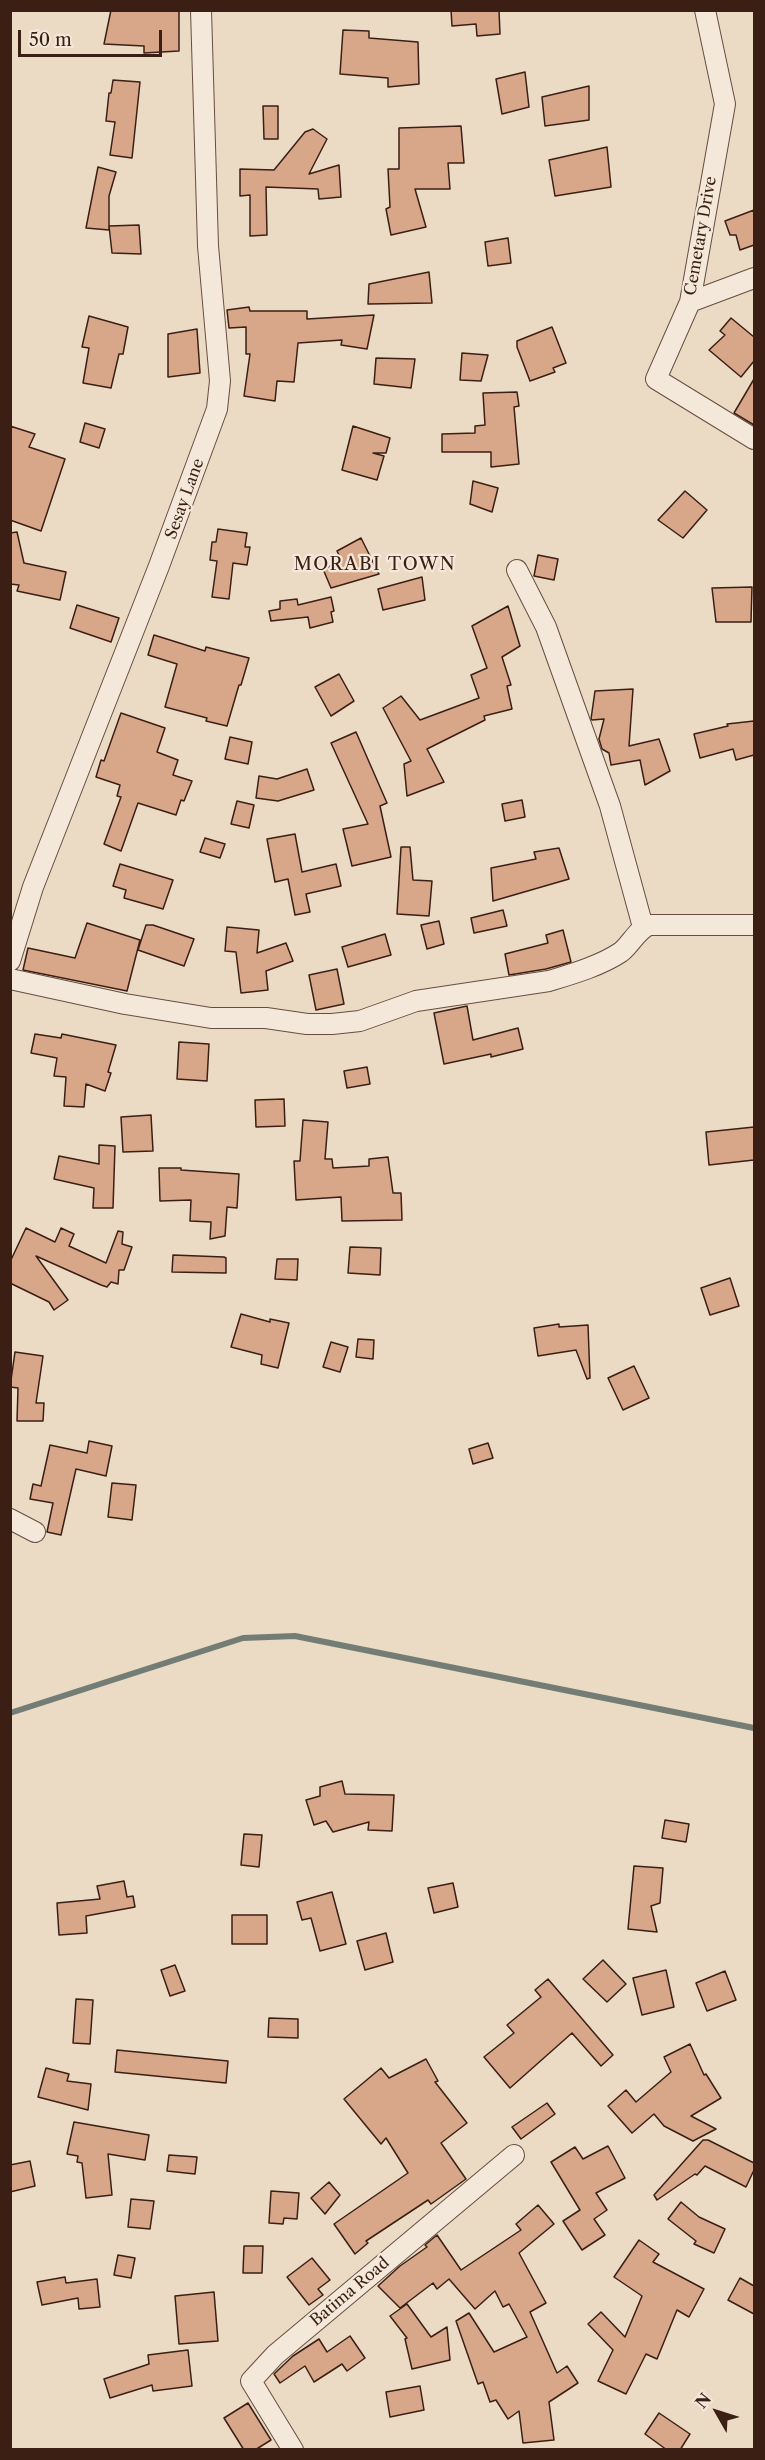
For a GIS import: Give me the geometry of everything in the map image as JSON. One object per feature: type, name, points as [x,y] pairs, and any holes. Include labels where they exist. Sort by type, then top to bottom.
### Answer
[{"type":"street","name":"Sesay Lane","points":[[10,961],[33,887],[167,546],[217,409],[220,381],[208,246],[201,10]]},
{"type":"street","name":"Cemetary Drive","points":[[705,10],[725,105],[690,302],[656,379],[754,439]]},
{"type":"street","points":[[690,302],[754,278]]},
{"type":"street","points":[[517,570],[546,627],[606,795],[643,927]]},
{"type":"street","points":[[10,979],[124,1004],[211,1018],[266,1018],[307,1024],[332,1024],[360,1021],[416,1001],[549,981],[621,951],[643,927],[657,924],[754,925]]},
{"type":"street","points":[[10,1519],[35,1532]]},
{"type":"street","name":"Batima Road","points":[[293,2450],[251,2380],[275,2355],[514,2155]]},
{"type":"building","points":[[111,10],[179,10],[179,51],[144,53],[144,46],[104,44]]},
{"type":"building","points":[[451,10],[499,10],[500,34],[477,36],[476,24],[452,26]]},
{"type":"building","points":[[343,30],[369,31],[369,38],[418,42],[419,84],[388,87],[388,78],[340,74]]},
{"type":"building","points":[[525,72],[529,107],[502,114],[496,79]]},
{"type":"building","points":[[113,80],[140,82],[132,158],[110,155],[115,122],[106,121]]},
{"type":"building","points":[[589,86],[589,120],[545,126],[542,97]]},
{"type":"building","points":[[263,106],[278,106],[278,139],[264,139]]},
{"type":"building","points":[[461,126],[464,163],[448,163],[450,189],[415,189],[426,227],[391,235],[386,209],[390,207],[388,169],[399,169],[399,128]]},
{"type":"building","points":[[313,129],[327,139],[309,174],[339,165],[341,197],[319,199],[318,189],[266,187],[267,235],[250,236],[250,195],[240,196],[240,169],[274,170],[305,132]]},
{"type":"building","points":[[607,147],[611,187],[555,196],[549,160]]},
{"type":"building","points":[[98,167],[116,172],[109,196],[109,230],[86,228]]},
{"type":"building","points":[[754,210],[754,245],[740,250],[736,235],[730,235],[725,221]]},
{"type":"building","points":[[139,225],[141,254],[112,253],[109,226]]},
{"type":"building","points":[[508,238],[511,263],[488,266],[485,242]]},
{"type":"building","points":[[429,272],[432,303],[368,304],[369,284]]},
{"type":"building","points":[[249,307],[250,311],[307,311],[307,319],[374,315],[367,349],[341,345],[342,340],[298,343],[294,382],[277,381],[275,401],[244,396],[250,354],[246,354],[246,327],[229,328],[227,310]]},
{"type":"building","points":[[89,316],[128,327],[123,354],[119,354],[111,388],[83,383],[89,348],[82,347]]},
{"type":"building","points":[[731,318],[754,337],[754,361],[741,377],[709,350],[725,335],[720,331]]},
{"type":"building","points":[[552,327],[566,363],[553,368],[555,372],[530,381],[517,347],[517,341]]},
{"type":"building","points":[[197,329],[200,373],[168,377],[168,334]]},
{"type":"building","points":[[462,353],[488,355],[481,381],[460,380]]},
{"type":"building","points":[[376,358],[415,359],[411,388],[374,384]]},
{"type":"building","points":[[754,379],[754,425],[734,413]]},
{"type":"building","points":[[517,392],[519,406],[514,407],[519,464],[491,467],[491,452],[442,452],[442,434],[475,433],[475,426],[485,425],[483,393]]},
{"type":"building","points":[[85,423],[105,429],[99,448],[80,442]]},
{"type":"building","points":[[10,426],[35,434],[29,447],[65,459],[41,531],[10,520]]},
{"type":"building","points":[[353,426],[390,438],[386,453],[373,453],[384,456],[377,480],[342,470]]},
{"type":"building","points":[[473,481],[498,488],[492,512],[470,504]]},
{"type":"building","points":[[685,491],[707,510],[683,538],[658,520]]},
{"type":"building","points":[[218,529],[247,533],[245,547],[250,547],[247,565],[233,563],[229,599],[212,597],[217,561],[210,560],[212,542],[216,542]]},
{"type":"building","points":[[17,532],[24,563],[66,572],[60,600],[17,591],[19,585],[10,584],[10,533]]},
{"type":"building","points":[[361,538],[379,574],[331,588],[323,569],[342,561],[337,551]]},
{"type":"building","points":[[538,555],[558,559],[554,580],[534,576]]},
{"type":"building","points":[[422,577],[425,600],[383,610],[378,589]]},
{"type":"building","points":[[752,587],[751,622],[716,622],[712,588]]},
{"type":"building","points":[[331,597],[334,611],[331,612],[333,622],[310,628],[308,617],[271,621],[269,611],[280,609],[280,601],[297,599],[298,605]]},
{"type":"building","points":[[77,605],[119,618],[111,642],[70,628]]},
{"type":"building","points":[[508,606],[520,646],[502,657],[511,685],[507,686],[512,709],[484,716],[485,720],[427,749],[444,782],[407,796],[404,764],[411,761],[383,708],[401,696],[420,720],[479,698],[471,675],[487,668],[472,626]]},
{"type":"building","points":[[154,635],[205,651],[206,647],[249,658],[227,726],[165,707],[177,664],[148,655]]},
{"type":"building","points":[[339,674],[354,701],[331,716],[315,687]]},
{"type":"building","points":[[633,689],[629,746],[659,739],[670,771],[645,785],[640,760],[611,765],[609,753],[602,749],[599,739],[604,719],[591,719],[595,691]]},
{"type":"building","points":[[121,713],[165,728],[157,752],[178,760],[173,775],[192,781],[184,801],[181,800],[176,815],[138,803],[121,851],[104,844],[121,797],[117,796],[120,785],[96,777]]},
{"type":"building","points":[[754,721],[754,755],[736,760],[733,749],[700,758],[694,734],[728,726],[727,724]]},
{"type":"building","points":[[356,732],[387,803],[380,806],[391,857],[352,866],[343,829],[368,824],[331,743]]},
{"type":"building","points":[[230,737],[252,742],[248,764],[225,759]]},
{"type":"building","points":[[307,769],[314,790],[278,801],[256,798],[259,776],[277,779]]},
{"type":"building","points":[[522,800],[525,817],[505,821],[502,804]]},
{"type":"building","points":[[237,801],[254,805],[249,828],[231,824]]},
{"type":"building","points":[[295,834],[302,872],[336,864],[341,886],[306,894],[310,912],[295,915],[288,879],[275,882],[267,839]]},
{"type":"building","points":[[205,838],[225,844],[220,858],[200,852]]},
{"type":"building","points":[[401,847],[410,847],[413,880],[432,881],[429,916],[397,914]]},
{"type":"building","points":[[559,848],[569,879],[493,901],[491,868],[536,859],[534,852]]},
{"type":"building","points":[[120,864],[173,880],[163,909],[124,898],[126,890],[113,886]]},
{"type":"building","points":[[503,910],[507,926],[474,933],[471,918]]},
{"type":"building","points":[[439,921],[444,944],[427,949],[421,925]]},
{"type":"building","points":[[87,923],[140,940],[127,991],[23,970],[28,948],[75,958]]},
{"type":"building","points":[[146,925],[153,925],[194,939],[184,966],[138,950]]},
{"type":"building","points":[[227,927],[259,930],[257,953],[286,943],[293,961],[266,971],[268,990],[241,993],[236,952],[225,951]]},
{"type":"building","points":[[563,930],[571,962],[509,975],[505,954],[548,943],[546,935]]},
{"type":"building","points":[[385,934],[391,955],[348,967],[342,947]]},
{"type":"building","points":[[337,969],[344,1004],[316,1010],[309,975]]},
{"type":"building","points":[[467,1006],[473,1040],[518,1028],[523,1049],[491,1057],[491,1054],[444,1064],[434,1013]]},
{"type":"building","points":[[35,1034],[61,1038],[62,1034],[116,1045],[105,1091],[86,1084],[84,1107],[64,1106],[66,1077],[54,1076],[57,1058],[31,1053]]},
{"type":"building","points":[[179,1042],[209,1044],[207,1081],[177,1079]]},
{"type":"building","points":[[367,1067],[370,1084],[347,1088],[344,1071]]},
{"type":"building","points":[[284,1099],[285,1126],[256,1127],[255,1100]]},
{"type":"building","points":[[151,1115],[153,1151],[123,1152],[121,1117]]},
{"type":"building","points":[[303,1120],[328,1122],[325,1159],[332,1159],[333,1168],[369,1166],[369,1159],[388,1157],[393,1193],[401,1193],[402,1220],[342,1221],[341,1197],[296,1200],[294,1161],[300,1161]]},
{"type":"building","points":[[754,1127],[754,1160],[709,1165],[706,1132]]},
{"type":"building","points":[[99,1145],[115,1146],[113,1208],[93,1208],[94,1188],[54,1179],[59,1156],[99,1164]]},
{"type":"building","points":[[159,1168],[239,1174],[237,1208],[227,1207],[225,1236],[210,1239],[211,1222],[190,1221],[191,1200],[160,1201]]},
{"type":"building","points":[[26,1228],[55,1242],[61,1228],[74,1234],[69,1246],[106,1263],[118,1231],[123,1232],[122,1244],[132,1247],[124,1270],[119,1270],[118,1284],[111,1282],[107,1287],[101,1285],[36,1256],[68,1300],[54,1310],[49,1302],[10,1283],[10,1262]]},
{"type":"building","points":[[350,1247],[381,1248],[380,1275],[348,1273]]},
{"type":"building","points":[[173,1255],[224,1257],[226,1258],[226,1273],[172,1272]]},
{"type":"building","points":[[277,1259],[298,1259],[297,1280],[275,1279]]},
{"type":"building","points":[[730,1278],[739,1306],[710,1315],[701,1288]]},
{"type":"building","points":[[241,1314],[270,1322],[270,1319],[289,1323],[278,1368],[261,1364],[262,1355],[231,1347]]},
{"type":"building","points":[[559,1324],[559,1327],[588,1325],[590,1378],[587,1379],[576,1350],[538,1356],[534,1328]]},
{"type":"building","points":[[358,1339],[374,1340],[373,1359],[356,1357]]},
{"type":"building","points":[[331,1342],[348,1347],[340,1372],[323,1367]]},
{"type":"building","points":[[15,1352],[43,1356],[36,1403],[44,1403],[43,1421],[17,1421],[18,1388],[10,1387]]},
{"type":"building","points":[[634,1366],[649,1398],[623,1410],[608,1378]]},
{"type":"building","points":[[89,1441],[112,1446],[106,1476],[76,1469],[61,1535],[47,1532],[53,1503],[30,1499],[33,1484],[41,1486],[50,1445],[87,1453]]},
{"type":"building","points":[[488,1443],[493,1458],[473,1464],[469,1449]]},
{"type":"building","points":[[112,1483],[136,1485],[132,1520],[108,1517]]},
{"type":"building","points":[[342,1781],[345,1794],[394,1795],[392,1831],[368,1830],[369,1822],[333,1832],[326,1821],[314,1825],[306,1800],[320,1796],[320,1787]]},
{"type":"building","points":[[665,1820],[689,1824],[686,1842],[662,1838]]},
{"type":"building","points":[[244,1834],[262,1835],[259,1867],[241,1865]]},
{"type":"building","points":[[634,1866],[663,1868],[660,1903],[651,1906],[657,1932],[628,1929]]},
{"type":"building","points":[[124,1881],[127,1897],[133,1896],[135,1907],[86,1916],[87,1933],[59,1935],[57,1903],[100,1899],[97,1886]]},
{"type":"building","points":[[453,1883],[458,1907],[434,1913],[428,1888]]},
{"type":"building","points":[[332,1892],[346,1944],[320,1951],[311,1918],[302,1920],[297,1902]]},
{"type":"building","points":[[232,1915],[267,1915],[267,1944],[232,1944]]},
{"type":"building","points":[[386,1933],[393,1962],[365,1970],[357,1941]]},
{"type":"building","points":[[603,1960],[626,1984],[607,2002],[583,1979]]},
{"type":"building","points":[[175,1965],[185,1991],[170,1996],[161,1970]]},
{"type":"building","points":[[666,1970],[674,2007],[642,2015],[633,1978]]},
{"type":"building","points":[[725,1971],[736,2000],[707,2011],[696,1983]]},
{"type":"building","points":[[548,1979],[613,2055],[601,2066],[572,2033],[510,2088],[484,2057],[514,2033],[507,2025],[541,1997],[535,1990]]},
{"type":"building","points":[[76,1999],[93,2000],[90,2044],[73,2043]]},
{"type":"building","points":[[269,2018],[298,2019],[298,2038],[268,2037]]},
{"type":"building","points":[[690,2044],[704,2075],[706,2074],[721,2098],[691,2116],[716,2129],[693,2141],[664,2126],[654,2114],[632,2133],[608,2106],[626,2090],[636,2102],[671,2072],[664,2057]]},
{"type":"building","points":[[117,2050],[228,2061],[226,2083],[115,2072]]},
{"type":"building","points":[[426,2059],[438,2081],[435,2082],[467,2123],[441,2143],[466,2179],[431,2204],[428,2200],[366,2241],[368,2243],[355,2254],[334,2224],[408,2173],[386,2138],[381,2144],[344,2099],[381,2068],[389,2078]]},
{"type":"building","points":[[46,2068],[69,2074],[67,2081],[91,2084],[88,2110],[38,2097]]},
{"type":"building","points":[[547,2103],[555,2114],[521,2139],[512,2127]]},
{"type":"building","points":[[74,2122],[149,2135],[145,2160],[108,2154],[112,2195],[86,2198],[82,2163],[77,2162],[78,2156],[67,2154]]},
{"type":"building","points":[[703,2140],[708,2140],[754,2163],[754,2170],[746,2187],[705,2166],[697,2175],[695,2174],[657,2200],[654,2195]]},
{"type":"building","points":[[608,2146],[625,2178],[596,2193],[607,2210],[594,2219],[605,2235],[582,2250],[563,2221],[580,2210],[551,2162],[575,2147],[583,2159]]},
{"type":"building","points":[[169,2155],[197,2157],[195,2174],[167,2171]]},
{"type":"building","points":[[30,2161],[35,2186],[10,2192],[10,2165]]},
{"type":"building","points":[[329,2182],[340,2195],[325,2214],[311,2198]]},
{"type":"building","points":[[271,2191],[299,2193],[297,2219],[284,2218],[283,2224],[269,2223]]},
{"type":"building","points":[[131,2199],[154,2201],[150,2229],[128,2227]]},
{"type":"building","points":[[681,2202],[699,2217],[725,2229],[714,2253],[694,2244],[696,2241],[668,2219]]},
{"type":"building","points":[[538,2205],[554,2224],[519,2253],[546,2303],[530,2312],[557,2373],[567,2366],[578,2383],[549,2402],[554,2440],[523,2443],[519,2411],[508,2419],[496,2400],[490,2402],[483,2382],[478,2384],[456,2321],[469,2313],[494,2352],[527,2337],[509,2304],[503,2307],[495,2291],[475,2309],[449,2279],[437,2289],[433,2283],[400,2308],[378,2286],[400,2266],[427,2247],[425,2245],[437,2235],[461,2270],[521,2230],[516,2224]]},
{"type":"building","points":[[639,2240],[659,2254],[653,2262],[704,2289],[689,2317],[677,2310],[657,2359],[646,2354],[626,2394],[598,2381],[613,2350],[588,2324],[601,2312],[625,2337],[642,2296],[614,2277]]},
{"type":"building","points":[[244,2246],[263,2246],[262,2273],[243,2273]]},
{"type":"building","points":[[118,2255],[135,2258],[131,2278],[114,2275]]},
{"type":"building","points":[[312,2258],[330,2280],[318,2289],[323,2295],[309,2305],[287,2277]]},
{"type":"building","points":[[65,2277],[66,2283],[97,2279],[100,2307],[79,2309],[78,2298],[42,2305],[37,2282]]},
{"type":"building","points":[[740,2278],[754,2286],[754,2314],[728,2300]]},
{"type":"building","points":[[214,2292],[218,2341],[179,2344],[175,2296]]},
{"type":"building","points":[[407,2304],[431,2337],[447,2327],[450,2360],[412,2369],[405,2339],[407,2338],[390,2316]]},
{"type":"building","points":[[350,2336],[365,2358],[347,2371],[342,2364],[314,2382],[305,2366],[280,2383],[274,2374],[293,2356],[319,2339],[327,2352]]},
{"type":"building","points":[[188,2350],[192,2386],[153,2391],[152,2385],[110,2398],[104,2379],[149,2364],[148,2355]]},
{"type":"building","points":[[420,2386],[424,2410],[390,2417],[386,2392]]},
{"type":"building","points":[[248,2403],[271,2440],[255,2450],[244,2450],[224,2418]]},
{"type":"building","points":[[659,2413],[690,2434],[680,2450],[667,2450],[645,2434]]},
{"type":"waterway","points":[[10,1713],[243,1638],[295,1636],[754,1728]]},
{"type":"district","name":"MORABI TOWN","points":[[375,565]]}]
